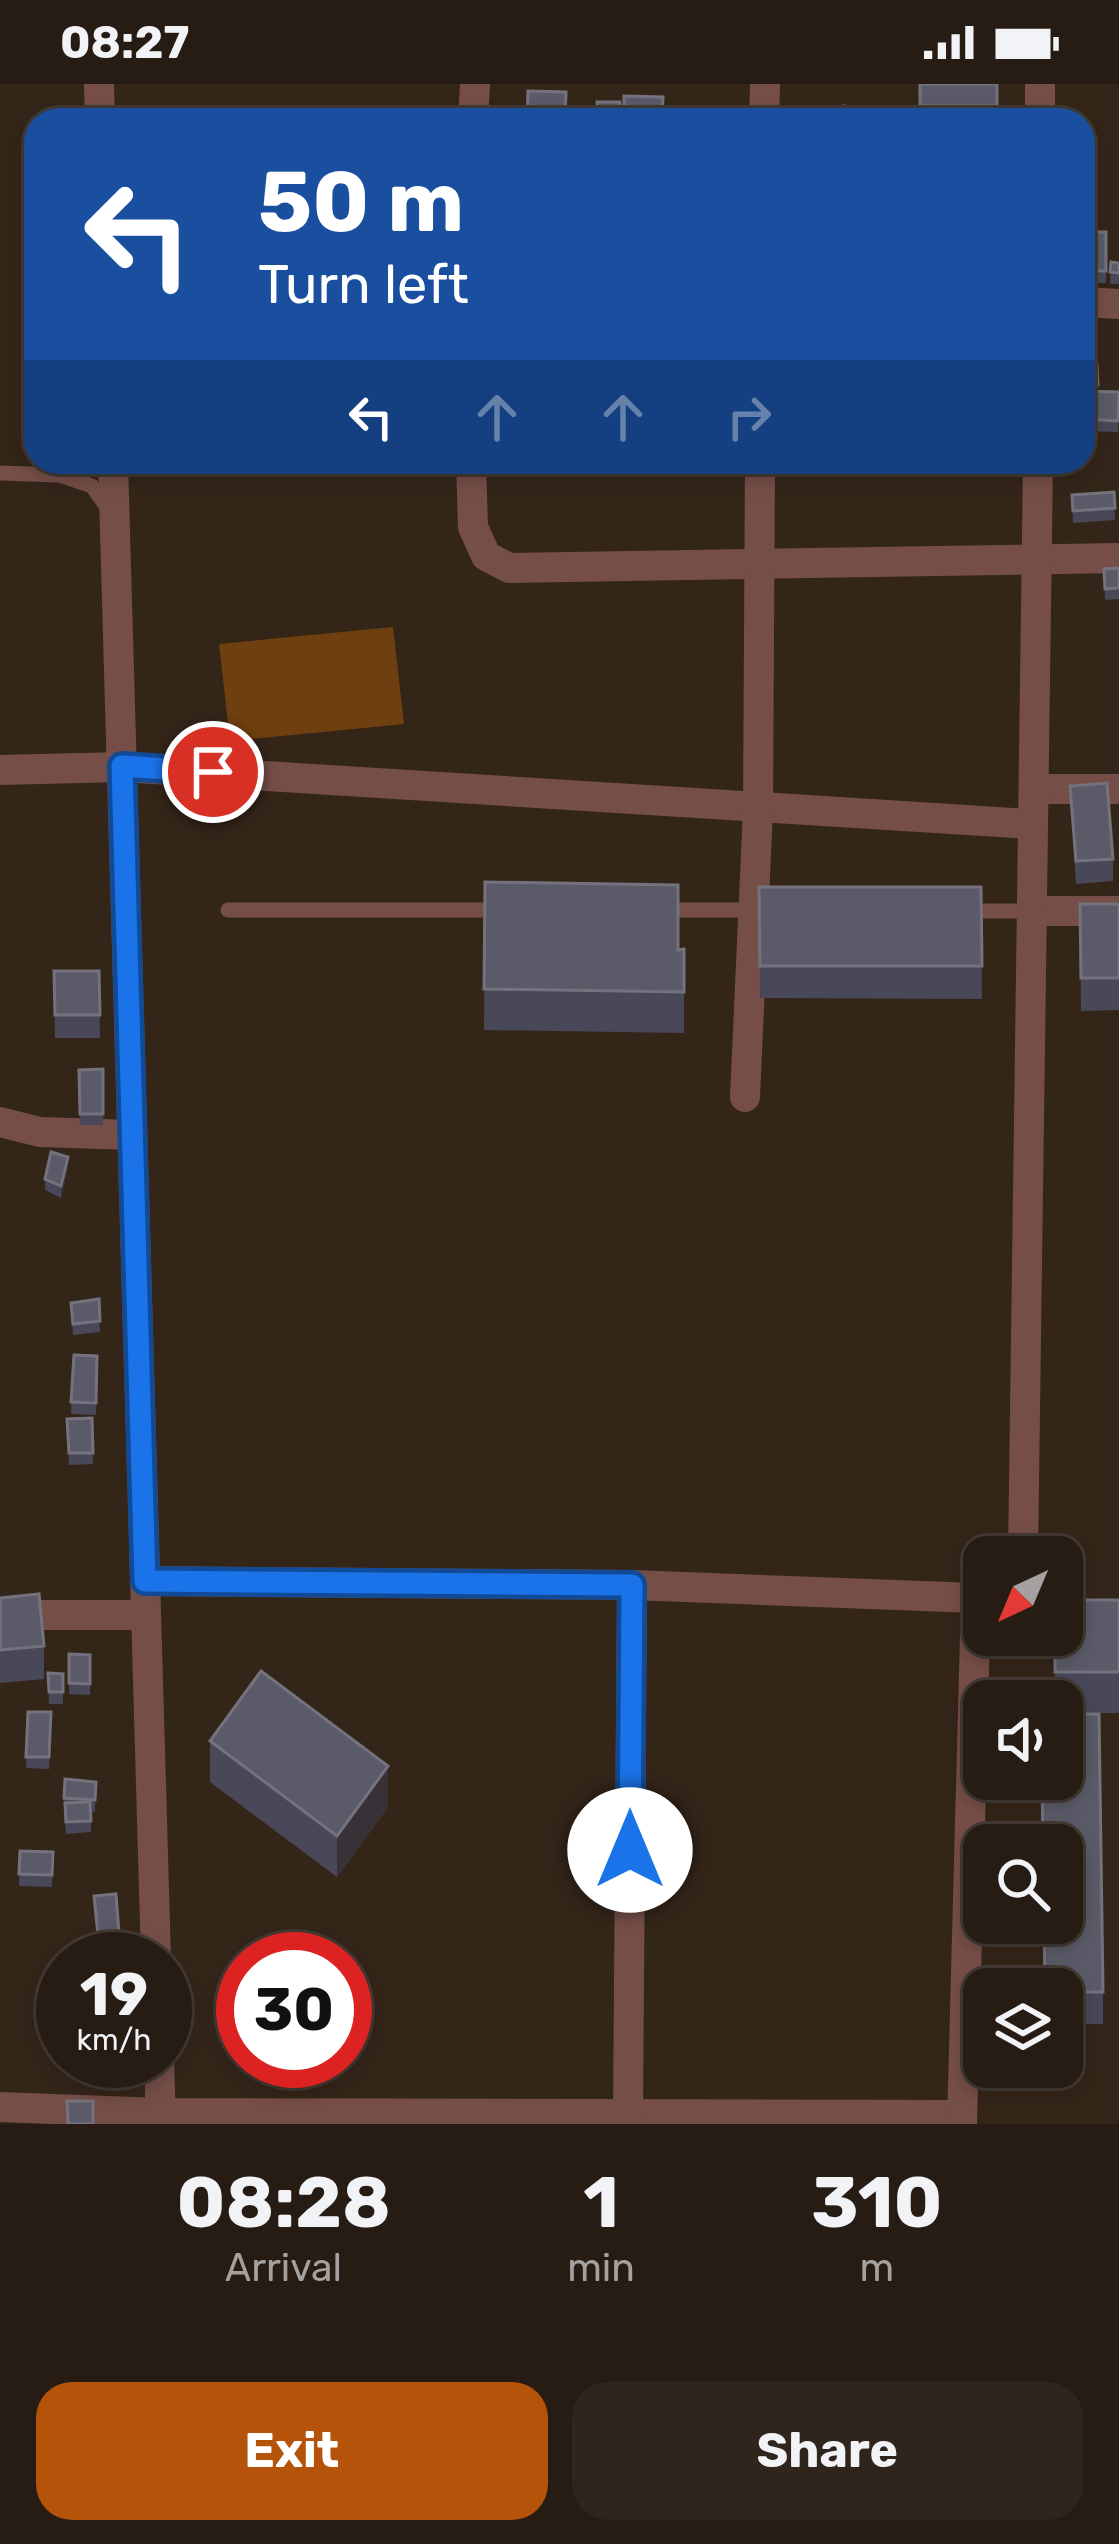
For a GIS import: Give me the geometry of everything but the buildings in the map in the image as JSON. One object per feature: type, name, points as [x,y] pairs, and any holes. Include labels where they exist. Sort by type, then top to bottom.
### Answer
[{"type":"street","points":[[113,474],[155,1932]]},
{"type":"street","points":[[471,474],[473,527],[486,556],[509,568],[1119,558]]},
{"type":"street","points":[[745,1097],[764,910],[758,808],[760,474]]},
{"type":"street","points":[[1023,1536],[1038,474]]},
{"type":"street","points":[[0,770],[122,766],[1031,824]]},
{"type":"street","points":[[1035,789],[1119,789]]},
{"type":"street","points":[[1034,911],[1119,911]]},
{"type":"street","points":[[0,1122],[40,1132],[132,1135]]},
{"type":"street","points":[[145,1581],[632,1585],[963,1597]]},
{"type":"street","points":[[628,2114],[632,1585]]},
{"type":"street","points":[[0,1615],[146,1615]]},
{"type":"street","points":[[0,2108],[161,2118],[628,2114],[697,2119],[962,2120],[978,1656]]},
{"type":"street","points":[[160,2088],[161,2118]]},
{"type":"lane","points":[[0,473],[59,476],[92,486],[115,517]]},
{"type":"lane","points":[[228,910],[514,910]]},
{"type":"lane","points":[[657,910],[764,910]]},
{"type":"lane","points":[[940,910],[1034,911]]},
{"type":"shaded area","points":[[393,627],[404,724],[230,741],[219,644]]},
{"type":"route","points":[[213,772],[122,766],[145,1581],[632,1585],[630,1850]]}]
